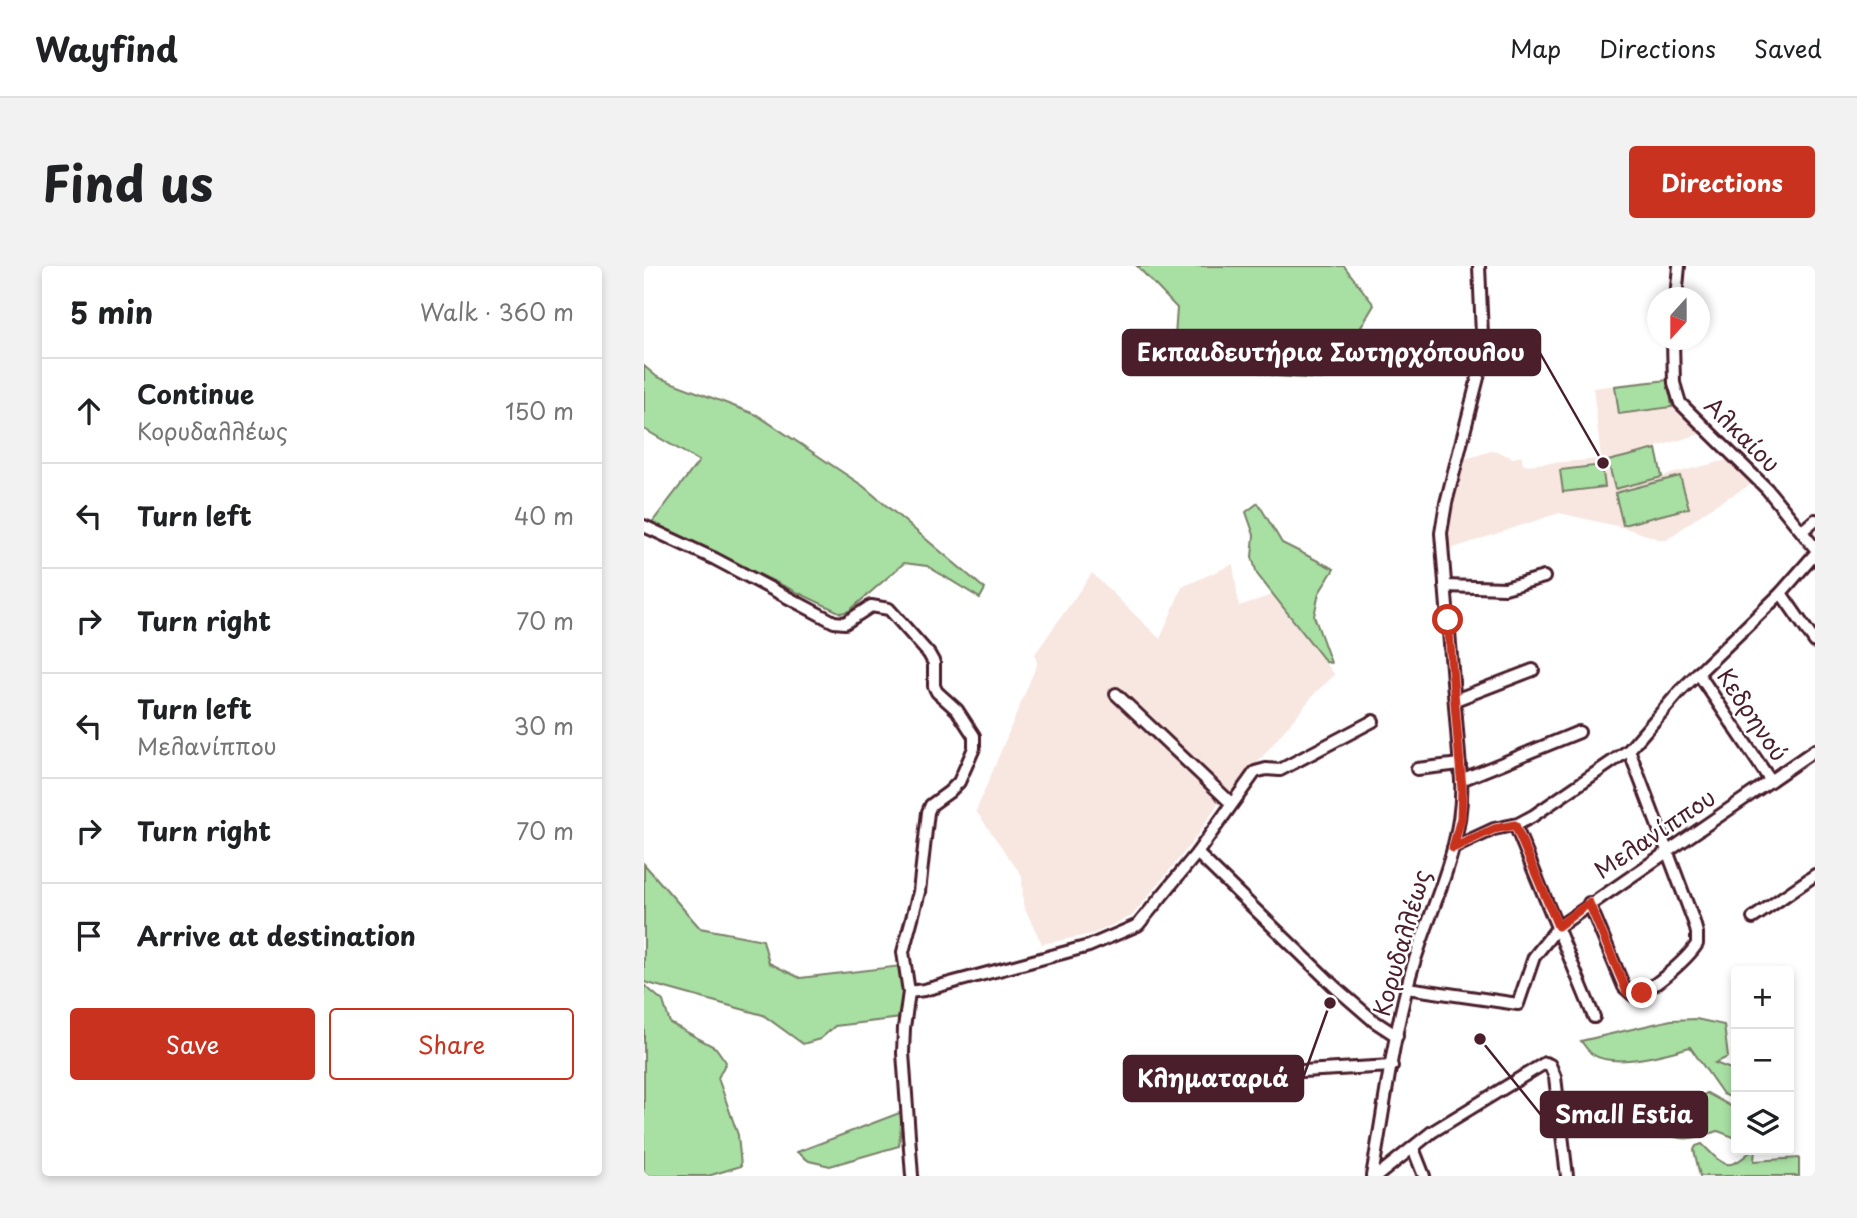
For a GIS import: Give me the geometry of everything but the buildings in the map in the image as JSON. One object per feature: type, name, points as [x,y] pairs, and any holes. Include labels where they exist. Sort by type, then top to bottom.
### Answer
[{"type":"street","name":"Κορυδαλλέως","points":[[1375,1176],[1407,988],[1461,818],[1460,764],[1441,550],[1442,519],[1483,352],[1479,266]]},
{"type":"street","points":[[1677,287],[1679,266]]},
{"type":"street","name":"Αλκαίου","points":[[1673,350],[1674,383],[1680,403],[1762,484],[1815,548]]},
{"type":"street","points":[[1802,531],[1815,520]]},
{"type":"street","points":[[644,526],[705,554],[834,622],[845,623],[871,606],[889,609],[932,658],[937,692],[957,710],[974,736],[975,743],[959,782],[931,805],[928,812],[919,892],[904,947],[909,992],[904,1053],[912,1176]]},
{"type":"street","points":[[1453,848],[1494,829],[1515,825],[1534,816],[1629,750],[1671,701],[1781,593],[1815,555]]},
{"type":"street","points":[[1445,586],[1505,588],[1544,577]]},
{"type":"street","points":[[1781,593],[1815,642]]},
{"type":"street","points":[[1455,700],[1533,670]]},
{"type":"street","name":"Κεδρηνού","points":[[1698,673],[1770,780]]},
{"type":"street","points":[[1116,694],[1231,803]]},
{"type":"street","points":[[909,992],[1089,946],[1138,925],[1197,853],[1255,772],[1266,769],[1280,770],[1373,721]]},
{"type":"street","points":[[1461,780],[1579,732]]},
{"type":"street","points":[[1589,903],[1627,992],[1633,995],[1642,993],[1689,954],[1697,944],[1696,929],[1629,750]]},
{"type":"street","name":"Μελανίππου","points":[[1407,988],[1457,993],[1517,1004],[1534,957],[1558,926],[1815,750]]},
{"type":"street","points":[[1417,769],[1460,764]]},
{"type":"street","points":[[1515,825],[1594,1017]]},
{"type":"street","points":[[1197,853],[1336,988],[1374,1021],[1397,1036]]},
{"type":"street","points":[[1753,918],[1815,875]]},
{"type":"street","points":[[1375,1176],[1432,1132],[1547,1063],[1553,1071],[1557,1090],[1567,1176]]},
{"type":"street","points":[[1232,1075],[1392,1066]]},
{"type":"street","points":[[1413,1148],[1424,1176]]},
{"type":"shaded area","points":[[1670,378],[1677,410],[1704,433],[1656,447],[1663,476],[1731,459],[1752,484],[1713,506],[1665,541],[1625,528],[1559,513],[1448,550],[1450,513],[1465,459],[1491,451],[1513,458],[1522,456],[1523,465],[1601,459],[1593,388]]},
{"type":"shaded area","points":[[1233,564],[1239,606],[1272,595],[1335,675],[1317,691],[1230,796],[1119,691],[1112,700],[1221,800],[1191,844],[1132,916],[1093,934],[1042,944],[1023,905],[1022,876],[976,811],[1037,664],[1035,654],[1092,573],[1160,639],[1182,587]]},
{"type":"green space","points":[[1137,266],[1344,266],[1374,305],[1358,332],[1370,359],[1368,366],[1341,377],[1320,379],[1275,376],[1259,372],[1225,352],[1186,342],[1175,336],[1177,308]]},
{"type":"green space","points":[[644,366],[657,377],[757,415],[863,486],[985,589],[980,598],[927,566],[904,563],[849,611],[841,613],[650,525],[699,461],[644,429]]},
{"type":"green space","points":[[1668,380],[1672,407],[1619,414],[1615,386]]},
{"type":"green space","points":[[1656,449],[1662,477],[1615,489],[1608,461]]},
{"type":"green space","points":[[1602,465],[1605,487],[1563,492],[1560,470]]},
{"type":"green space","points":[[1680,476],[1689,508],[1623,525],[1615,493]]},
{"type":"green space","points":[[1258,503],[1282,543],[1334,569],[1319,593],[1314,616],[1331,663],[1326,662],[1257,574],[1252,557],[1254,535],[1246,512]]},
{"type":"green space","points":[[644,864],[700,928],[763,940],[769,963],[800,978],[901,966],[904,997],[901,1018],[835,1026],[820,1039],[803,1044],[763,1015],[644,982]]},
{"type":"green space","points":[[644,985],[663,1001],[670,1023],[716,1048],[726,1062],[718,1078],[738,1135],[741,1166],[708,1176],[644,1176]]},
{"type":"green space","points":[[1696,1019],[1724,1025],[1728,1057],[1715,1063],[1731,1069],[1731,1098],[1723,1094],[1690,1047],[1640,1059],[1613,1060],[1592,1054],[1581,1041],[1671,1020]]},
{"type":"green space","points":[[1707,1093],[1731,1106],[1731,1136],[1718,1131],[1690,1138],[1670,1134],[1664,1127],[1661,1112],[1685,1114],[1696,1099]]},
{"type":"green space","points":[[902,1112],[899,1146],[830,1166],[809,1161],[797,1152]]},
{"type":"green space","points":[[1702,1144],[1725,1164],[1736,1162],[1746,1155],[1755,1155],[1754,1161],[1799,1158],[1799,1176],[1700,1176],[1694,1150]]},
{"type":"place","name":"Εκπαιδευτήρια Σωτηρχόπουλου","points":[[1603,463]]},
{"type":"place","name":"Κληματαριά","points":[[1330,1003]]},
{"type":"place","name":"Small Estia","points":[[1480,1039]]},
{"type":"route","points":[[1448,620],[1462,789],[1461,818],[1453,848],[1494,829],[1515,825],[1558,926],[1589,903],[1624,987],[1629,994],[1642,993]]}]
